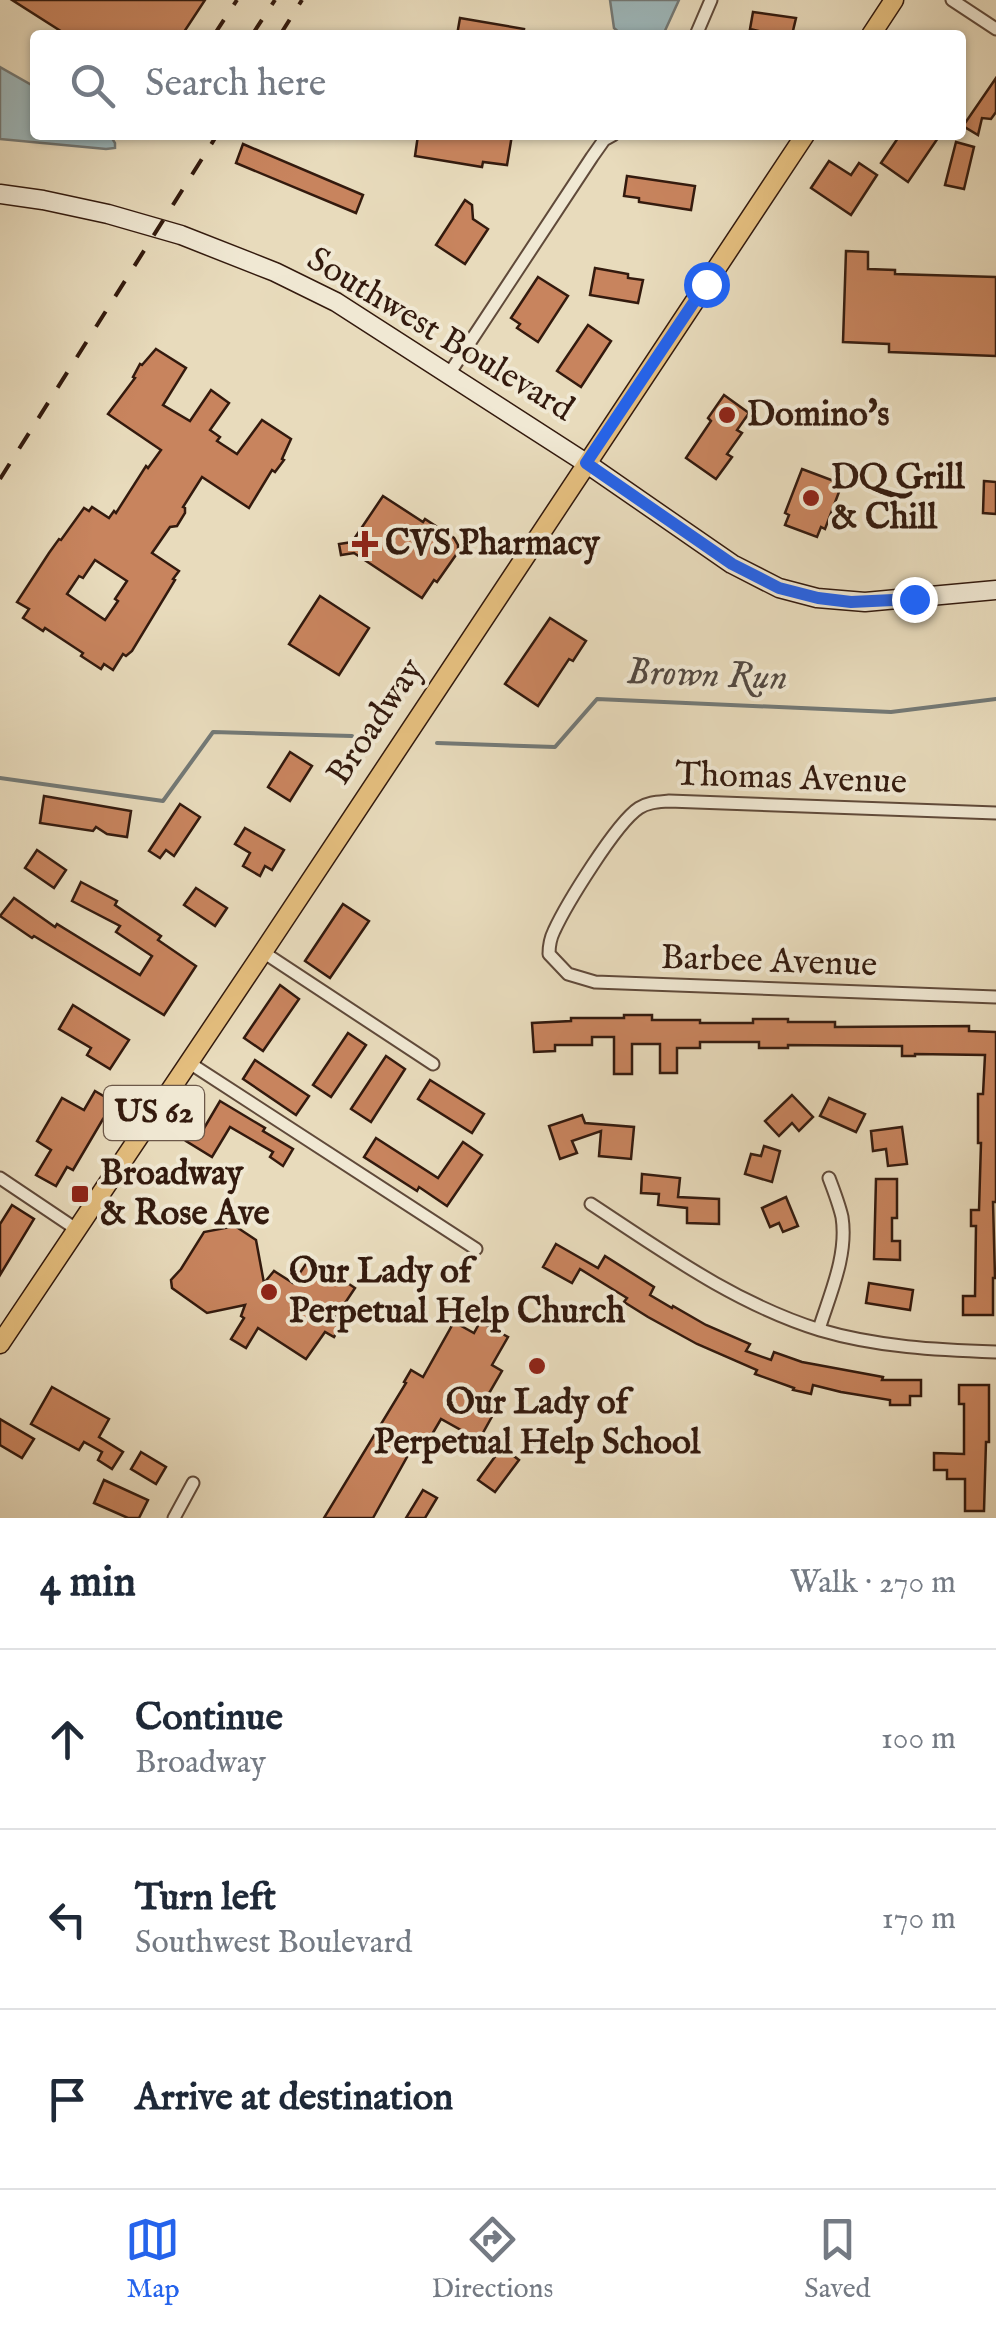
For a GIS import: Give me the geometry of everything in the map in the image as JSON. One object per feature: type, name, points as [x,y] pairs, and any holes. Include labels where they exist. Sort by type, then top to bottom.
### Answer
[{"type":"main road","points":[[873,30],[894,0]]},
{"type":"main road","name":"Broadway","points":[[0,1344],[802,140]]},
{"type":"street","points":[[698,30],[712,0]]},
{"type":"street","points":[[952,0],[996,29]]},
{"type":"street","points":[[449,374],[604,140]]},
{"type":"street","name":"Southwest Boulevard","points":[[0,194],[108,214],[213,247],[336,302],[586,463],[732,564],[793,593],[865,602],[996,590]]},
{"type":"street","name":"Thomas Avenue","points":[[549,954],[552,934],[571,901],[625,820],[643,806],[682,802],[996,813]]},
{"type":"street","points":[[263,952],[433,1064]]},
{"type":"street","name":"Barbee Avenue","points":[[549,954],[568,974],[595,982],[996,998]]},
{"type":"street","points":[[188,1062],[476,1249]]},
{"type":"street","points":[[0,1178],[76,1229]]},
{"type":"street","points":[[819,1330],[838,1266],[842,1230],[842,1215],[830,1178]]},
{"type":"street","points":[[591,1204],[731,1293],[819,1330],[902,1346],[996,1352]]},
{"type":"street","points":[[174,1518],[194,1483]]},
{"type":"water","points":[[610,0],[679,0],[665,30],[614,28]]},
{"type":"water","points":[[0,67],[30,84],[30,140],[113,140],[115,148],[106,149],[0,139]]},
{"type":"building","points":[[12,0],[205,0],[185,30],[59,30]]},
{"type":"building","points":[[753,12],[796,18],[793,30],[750,29]]},
{"type":"building","points":[[460,18],[524,29],[524,30],[458,30]]},
{"type":"building","points":[[996,78],[996,112],[991,119],[982,118],[978,135],[966,128],[966,122]]},
{"type":"building","points":[[417,140],[511,140],[507,165],[483,162],[482,167],[415,156]]},
{"type":"building","points":[[897,140],[937,140],[908,182],[881,163]]},
{"type":"building","points":[[956,142],[974,147],[964,189],[945,185]]},
{"type":"building","points":[[243,144],[363,195],[356,213],[236,163]]},
{"type":"building","points":[[829,161],[851,175],[859,163],[877,175],[851,215],[811,188]]},
{"type":"building","points":[[627,176],[695,186],[691,210],[624,196]]},
{"type":"building","points":[[465,200],[472,205],[473,219],[488,229],[465,264],[436,245]]},
{"type":"building","points":[[846,251],[868,252],[868,269],[895,270],[895,274],[996,277],[996,356],[889,352],[889,344],[843,342]]},
{"type":"building","points":[[595,268],[643,280],[638,303],[590,295]]},
{"type":"building","points":[[538,277],[568,296],[538,342],[517,328],[520,324],[511,318]]},
{"type":"building","points":[[588,325],[611,341],[581,387],[557,371]]},
{"type":"building","points":[[156,349],[186,368],[163,405],[190,421],[211,390],[229,403],[210,430],[220,437],[217,441],[237,454],[262,420],[291,439],[284,460],[275,472],[272,470],[249,508],[202,477],[183,507],[185,513],[177,526],[170,527],[152,553],[179,571],[175,580],[132,651],[123,654],[113,670],[104,664],[101,669],[45,628],[43,631],[23,618],[29,609],[17,602],[84,508],[89,511],[92,507],[109,518],[116,513],[161,450],[108,414]],"holes":[[[95,560],[127,581],[105,620],[67,594]]]},
{"type":"building","points":[[724,395],[749,413],[737,430],[742,433],[727,454],[732,457],[716,479],[686,458]]},
{"type":"building","points":[[802,469],[842,484],[825,529],[821,527],[817,537],[785,525],[789,515],[785,513]]},
{"type":"building","points":[[984,481],[996,482],[996,514],[983,513]]},
{"type":"building","name":"CVS Pharmacy","points":[[383,496],[423,522],[425,519],[454,538],[458,545],[458,552],[422,598],[354,553],[341,555],[339,544],[352,542]]},
{"type":"building","points":[[320,596],[369,628],[339,675],[289,644]]},
{"type":"building","points":[[550,618],[586,641],[538,706],[505,684]]},
{"type":"building","points":[[290,752],[312,766],[290,801],[268,787]]},
{"type":"building","points":[[44,796],[131,811],[127,837],[107,834],[96,827],[93,831],[40,823]]},
{"type":"building","points":[[180,804],[200,817],[174,856],[166,850],[160,858],[149,851]]},
{"type":"building","points":[[245,828],[284,850],[272,870],[265,866],[260,876],[243,866],[250,853],[235,844]]},
{"type":"building","points":[[37,850],[66,870],[54,888],[25,868]]},
{"type":"building","points":[[81,882],[117,901],[115,905],[196,966],[164,1015],[0,916],[14,898],[55,927],[57,924],[140,975],[152,956],[116,932],[120,926],[72,901]]},
{"type":"building","points":[[196,888],[227,908],[215,926],[184,905]]},
{"type":"building","points":[[343,904],[369,921],[330,978],[305,961]]},
{"type":"building","points":[[280,985],[299,999],[263,1051],[244,1038]]},
{"type":"building","points":[[73,1005],[129,1040],[110,1069],[87,1055],[91,1048],[59,1029]]},
{"type":"building","points":[[624,1015],[700,1023],[788,1019],[835,1022],[835,1027],[969,1026],[969,1031],[996,1032],[993,1315],[963,1315],[963,1296],[975,1296],[976,1226],[971,1226],[971,1210],[979,1210],[978,1094],[983,1094],[985,1055],[902,1056],[902,1046],[759,1048],[759,1042],[700,1042],[700,1048],[677,1048],[677,1073],[660,1073],[660,1044],[632,1044],[632,1074],[614,1074],[614,1037],[592,1037],[592,1045],[555,1045],[555,1051],[534,1052],[532,1023]]},
{"type":"building","points":[[348,1033],[366,1045],[331,1097],[313,1085]]},
{"type":"building","points":[[386,1056],[405,1069],[371,1122],[351,1109]]},
{"type":"building","points":[[255,1060],[309,1096],[296,1115],[243,1079]]},
{"type":"building","points":[[430,1080],[484,1114],[472,1133],[418,1099]]},
{"type":"building","points":[[95,1091],[117,1104],[107,1121],[103,1119],[73,1170],[67,1167],[56,1186],[36,1175],[51,1150],[37,1141],[62,1098],[84,1110]]},
{"type":"building","points":[[792,1095],[813,1117],[799,1131],[792,1123],[779,1136],[765,1121]]},
{"type":"building","points":[[829,1098],[865,1114],[856,1132],[820,1116]]},
{"type":"building","points":[[220,1101],[293,1149],[283,1166],[270,1157],[273,1152],[230,1127],[212,1157],[186,1141],[192,1131],[200,1135]]},
{"type":"building","points":[[582,1115],[585,1123],[634,1127],[631,1159],[599,1156],[601,1131],[572,1141],[577,1153],[560,1159],[549,1126]]},
{"type":"building","points":[[902,1127],[907,1164],[888,1166],[886,1149],[873,1151],[871,1131]]},
{"type":"building","points":[[376,1138],[438,1178],[463,1142],[482,1155],[447,1206],[364,1157]]},
{"type":"building","points":[[764,1146],[780,1151],[772,1182],[745,1174],[751,1154],[761,1156]]},
{"type":"building","points":[[642,1174],[680,1178],[678,1197],[719,1199],[719,1224],[687,1223],[687,1208],[658,1205],[659,1194],[641,1193]]},
{"type":"building","points":[[876,1179],[897,1179],[897,1218],[892,1218],[892,1241],[900,1241],[900,1260],[874,1259]]},
{"type":"building","points":[[786,1197],[798,1226],[783,1232],[779,1223],[770,1227],[762,1208]]},
{"type":"building","points":[[12,1205],[34,1219],[0,1275],[0,1224]]},
{"type":"building","name":"Our Lady of Perpetual Help Church","points":[[235,1226],[256,1240],[264,1283],[274,1271],[293,1283],[310,1258],[355,1288],[335,1318],[343,1323],[334,1337],[325,1332],[306,1359],[258,1328],[246,1348],[231,1339],[244,1318],[241,1316],[245,1305],[207,1313],[172,1288],[171,1280],[204,1232]]},
{"type":"building","points":[[556,1244],[598,1268],[605,1256],[654,1287],[650,1295],[750,1344],[746,1351],[771,1360],[774,1352],[802,1362],[883,1377],[882,1380],[921,1380],[921,1396],[910,1396],[910,1405],[890,1405],[890,1400],[813,1385],[811,1394],[793,1390],[648,1317],[624,1302],[627,1298],[580,1269],[572,1283],[543,1267]]},
{"type":"building","points":[[869,1283],[913,1290],[910,1310],[866,1303]]},
{"type":"building","points":[[454,1322],[474,1333],[480,1322],[508,1337],[492,1365],[502,1371],[488,1395],[500,1402],[479,1440],[441,1419],[427,1443],[416,1441],[373,1518],[324,1518],[411,1370],[423,1377]]},
{"type":"building","points":[[959,1385],[989,1385],[984,1511],[965,1511],[965,1479],[947,1479],[947,1470],[934,1470],[934,1453],[964,1454],[964,1404],[959,1404]]},
{"type":"building","points":[[52,1387],[109,1419],[99,1437],[123,1452],[112,1469],[98,1460],[102,1452],[84,1442],[79,1450],[31,1424]]},
{"type":"building","points":[[0,1419],[34,1439],[22,1458],[0,1445]]},
{"type":"building","points":[[502,1447],[519,1460],[495,1492],[478,1480]]},
{"type":"building","points":[[141,1452],[166,1467],[156,1484],[131,1469]]},
{"type":"building","points":[[104,1480],[148,1500],[139,1518],[128,1518],[94,1503]]},
{"type":"building","points":[[423,1490],[437,1498],[425,1518],[406,1518]]},
{"type":"waterway","name":"Brown Run","points":[[437,743],[555,747],[597,699],[891,712],[996,699]]},
{"type":"waterway","name":"Brown Run","points":[[0,778],[163,801],[213,732],[352,736]]},
{"type":"railway","points":[[217,30],[237,0]]},
{"type":"railway","points":[[255,30],[275,0]]},
{"type":"railway","points":[[283,30],[302,0]]},
{"type":"railway","points":[[0,479],[214,140]]},
{"type":"place","name":"Domino's","points":[[727,415]]},
{"type":"place","name":"DQ Grill & Chill","points":[[811,498]]},
{"type":"place","name":"CVS Pharmacy","points":[[365,544]]},
{"type":"place","name":"Broadway & Rose Ave","points":[[80,1194]]},
{"type":"place","name":"Our Lady of Perpetual Help Church","points":[[269,1292]]},
{"type":"place","name":"Our Lady of Perpetual Help School","points":[[537,1366]]},
{"type":"route","points":[[706,284],[586,463],[732,564],[779,588],[851,602],[914,599]]}]
